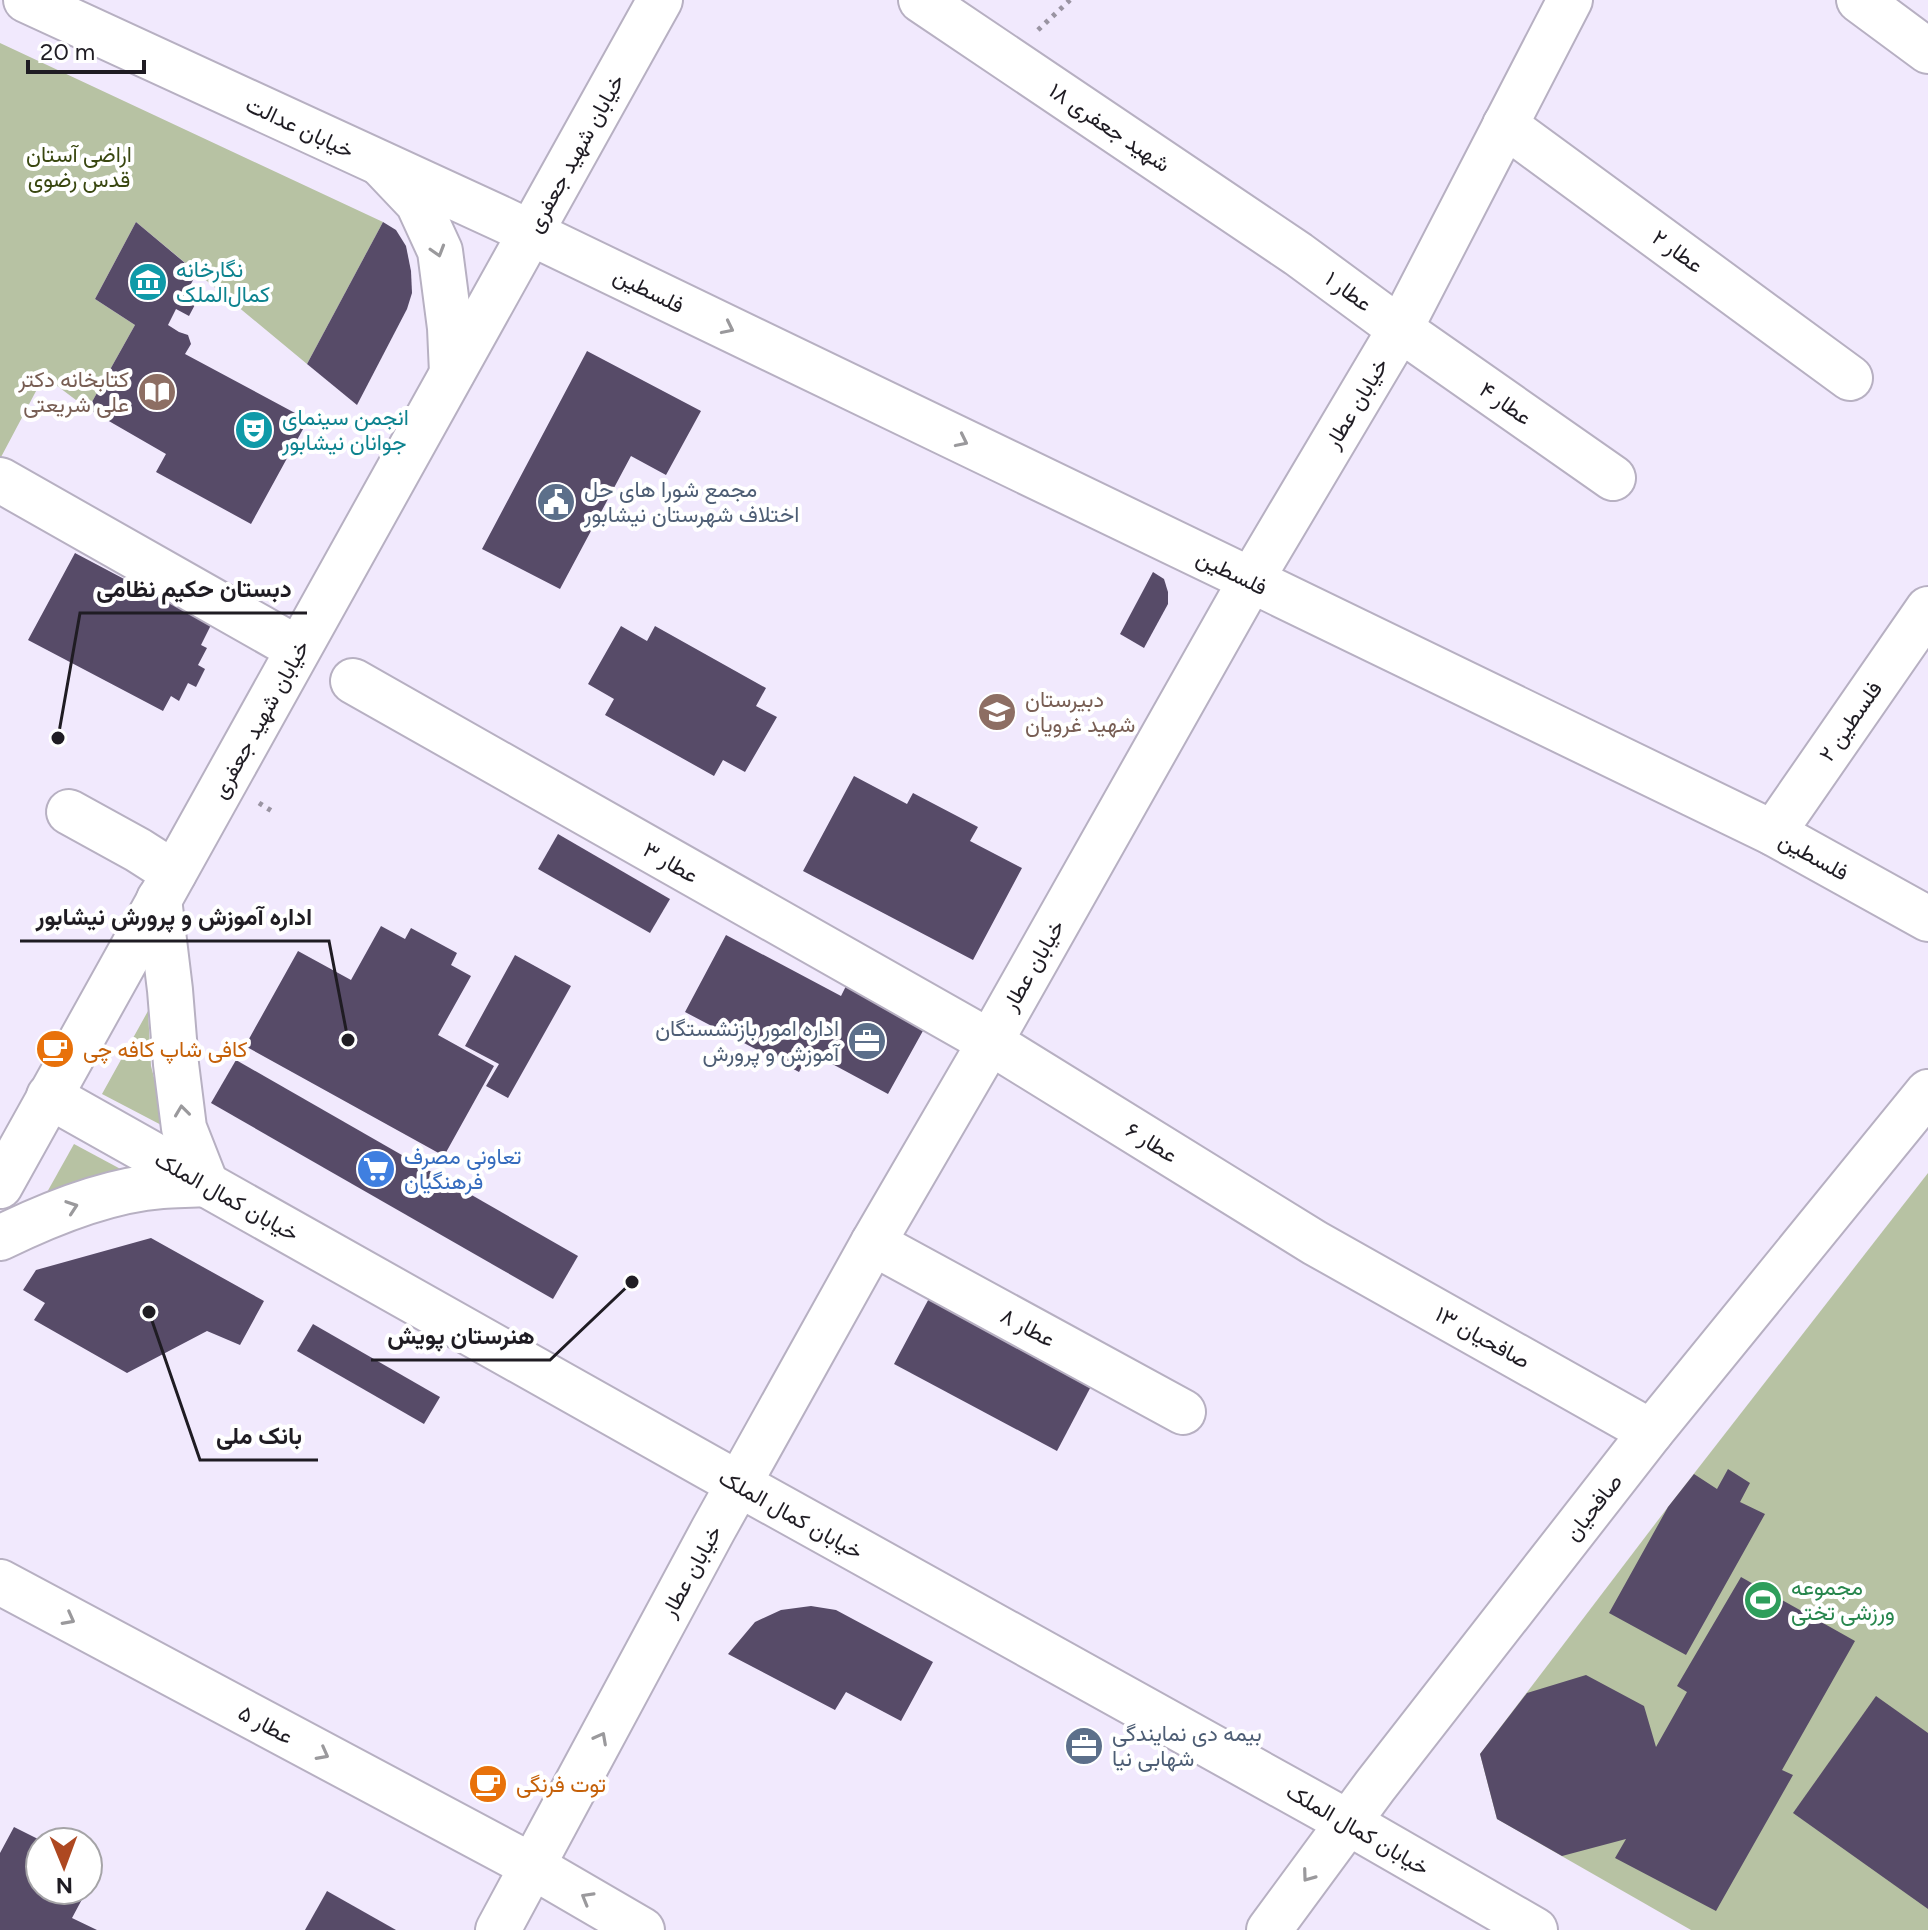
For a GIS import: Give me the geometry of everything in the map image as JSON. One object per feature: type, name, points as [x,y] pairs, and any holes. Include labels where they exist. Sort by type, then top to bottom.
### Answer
[{"type":"street","name":"خیابان عدالت","points":[[26,0],[531,233]]},
{"type":"street","name":"خیابان شهید جعفری","points":[[4,1167],[49,1096],[660,0]]},
{"type":"street","name":"شهید جعفری ۱۸","points":[[921,0],[1298,254]]},
{"type":"street","name":"خیابان عطار","points":[[498,1930],[761,1442],[873,1243],[1251,580],[1400,329],[1570,0]]},
{"type":"street","points":[[1859,0],[1928,51]]},
{"type":"street","name":"عطار ۲","points":[[1505,125],[1850,378]]},
{"type":"street","points":[[381,164],[418,203],[440,251],[450,328],[452,373]]},
{"type":"street","name":"فلسطین","points":[[531,233],[1773,833],[1928,919]]},
{"type":"street","name":"عطار ۱","points":[[1298,254],[1400,329]]},
{"type":"street","name":"عطار ۴","points":[[1400,329],[1613,478]]},
{"type":"street","points":[[0,480],[298,649]]},
{"type":"street","name":"فلسطین ۲","points":[[1773,833],[1928,609]]},
{"type":"street","name":"عطار ۳","points":[[353,681],[990,1042]]},
{"type":"street","points":[[0,1238],[41,1218],[99,1198],[159,1186],[206,1184],[184,1128],[170,990],[166,886],[138,850],[69,812]]},
{"type":"street","name":"عطار ۶","points":[[990,1042],[1315,1243]]},
{"type":"street","name":"صافحیان","points":[[1269,1930],[1320,1858],[1651,1432],[1928,1092]]},
{"type":"street","name":"خیابان کمال الملک","points":[[49,1096],[1535,1930]]},
{"type":"street","name":"عطار ۸","points":[[873,1243],[1183,1412]]},
{"type":"street","name":"صافحیان ۱۳","points":[[1315,1243],[1651,1432]]},
{"type":"street","name":"عطار ۵","points":[[0,1582],[532,1866],[642,1930]]},
{"type":"green space","name":"اراضی آستان قدس رضوی","points":[[0,43],[383,222],[307,364],[136,222],[95,299],[135,325],[88,409],[44,376],[0,459]]},
{"type":"green space","points":[[148,1011],[151,1066],[167,1128],[102,1094]]},
{"type":"green space","points":[[74,1144],[141,1180],[41,1203]]},
{"type":"green space","name":"مجموعه ورزشی تختی","points":[[1928,1173],[1928,1930],[1691,1930],[1497,1819],[1480,1754]]},
{"type":"building","points":[[136,222],[197,273],[187,291],[198,299],[189,316],[176,309],[168,325],[188,335],[191,344],[185,354],[308,420],[251,524],[156,472],[166,454],[88,409],[135,325],[95,299]]},
{"type":"building","points":[[383,222],[396,230],[406,246],[412,293],[407,309],[357,405],[307,364]]},
{"type":"building","points":[[587,351],[701,411],[666,475],[631,456],[560,589],[482,549]]},
{"type":"building","points":[[75,553],[211,625],[201,645],[207,648],[198,665],[205,669],[196,687],[188,683],[179,701],[171,696],[163,711],[28,640]]},
{"type":"building","points":[[1153,572],[1164,579],[1168,604],[1144,648],[1120,634]]},
{"type":"building","points":[[621,626],[647,641],[655,626],[766,688],[756,706],[777,717],[745,772],[723,760],[714,776],[605,715],[614,699],[588,684]]},
{"type":"building","points":[[854,776],[907,804],[913,793],[978,827],[970,841],[1022,868],[973,960],[803,871]]},
{"type":"building","points":[[558,834],[670,899],[650,933],[538,869]]},
{"type":"building","points":[[381,926],[405,939],[411,928],[457,953],[451,965],[471,976],[438,1035],[494,1066],[444,1156],[245,1046],[298,951],[351,980]]},
{"type":"building","points":[[726,935],[841,996],[846,986],[924,1029],[888,1094],[810,1052],[799,1072],[685,1012]]},
{"type":"building","points":[[515,955],[571,986],[508,1098],[486,1086],[499,1064],[465,1046]]},
{"type":"building","name":"تعاونی مصرف فرهنگیان","points":[[236,1060],[578,1256],[553,1299],[211,1103]]},
{"type":"building","points":[[151,1238],[264,1301],[240,1345],[207,1331],[127,1373],[34,1320],[45,1303],[23,1290],[36,1270]]},
{"type":"building","points":[[934,1289],[1097,1375],[1057,1451],[894,1364]]},
{"type":"building","points":[[313,1324],[440,1397],[424,1424],[297,1351]]},
{"type":"building","points":[[1728,1469],[1750,1483],[1740,1502],[1765,1514],[1686,1655],[1609,1613],[1668,1507],[1694,1474],[1717,1489]]},
{"type":"building","points":[[1741,1577],[1855,1641],[1782,1770],[1793,1775],[1716,1911],[1615,1858],[1626,1839],[1562,1856],[1497,1819],[1480,1754],[1527,1693],[1586,1675],[1644,1706],[1656,1747],[1687,1692],[1677,1686]]},
{"type":"building","points":[[811,1606],[836,1610],[933,1662],[901,1721],[846,1692],[835,1710],[728,1654],[755,1622],[781,1610]]},
{"type":"building","points":[[1876,1696],[1928,1733],[1928,1909],[1793,1813]]},
{"type":"building","points":[[14,1827],[24,1832],[24,1906],[78,1906],[72,1918],[97,1930],[0,1930],[0,1853]]},
{"type":"building","points":[[327,1891],[396,1930],[305,1930]]},
{"type":"place","name":"نگارخانه کمال‌الملک","points":[[148,282]]},
{"type":"place","name":"کتابخانه دکتر علی شریعتی","points":[[157,392]]},
{"type":"place","name":"انجمن سینمای جوانان نیشابور","points":[[254,430]]},
{"type":"place","name":"مجمع شورا های حل اختلاف شهرستان نیشابور","points":[[556,502]]},
{"type":"place","name":"دبیرستان شهید غرویان","points":[[997,712]]},
{"type":"place","name":"دبستان حکیم نظامی","points":[[58,738]]},
{"type":"place","name":"اداره آموزش و پرورش نیشابور","points":[[348,1040]]},
{"type":"place","name":"اداره امور بازنشستگان آموزش و پرورش","points":[[867,1041]]},
{"type":"place","name":"کافی شاپ کافه چی","points":[[55,1049]]},
{"type":"place","name":"تعاونی مصرف فرهنگیان","points":[[376,1169]]},
{"type":"place","name":"هنرستان پویش","points":[[632,1282]]},
{"type":"place","name":"بانک ملی","points":[[149,1312]]},
{"type":"place","name":"مجموعه ورزشی تختی","points":[[1763,1600]]},
{"type":"place","name":"بیمه دی نمایندگی شهابی نیا","points":[[1084,1746]]},
{"type":"place","name":"توت فرنگی","points":[[488,1784]]}]
